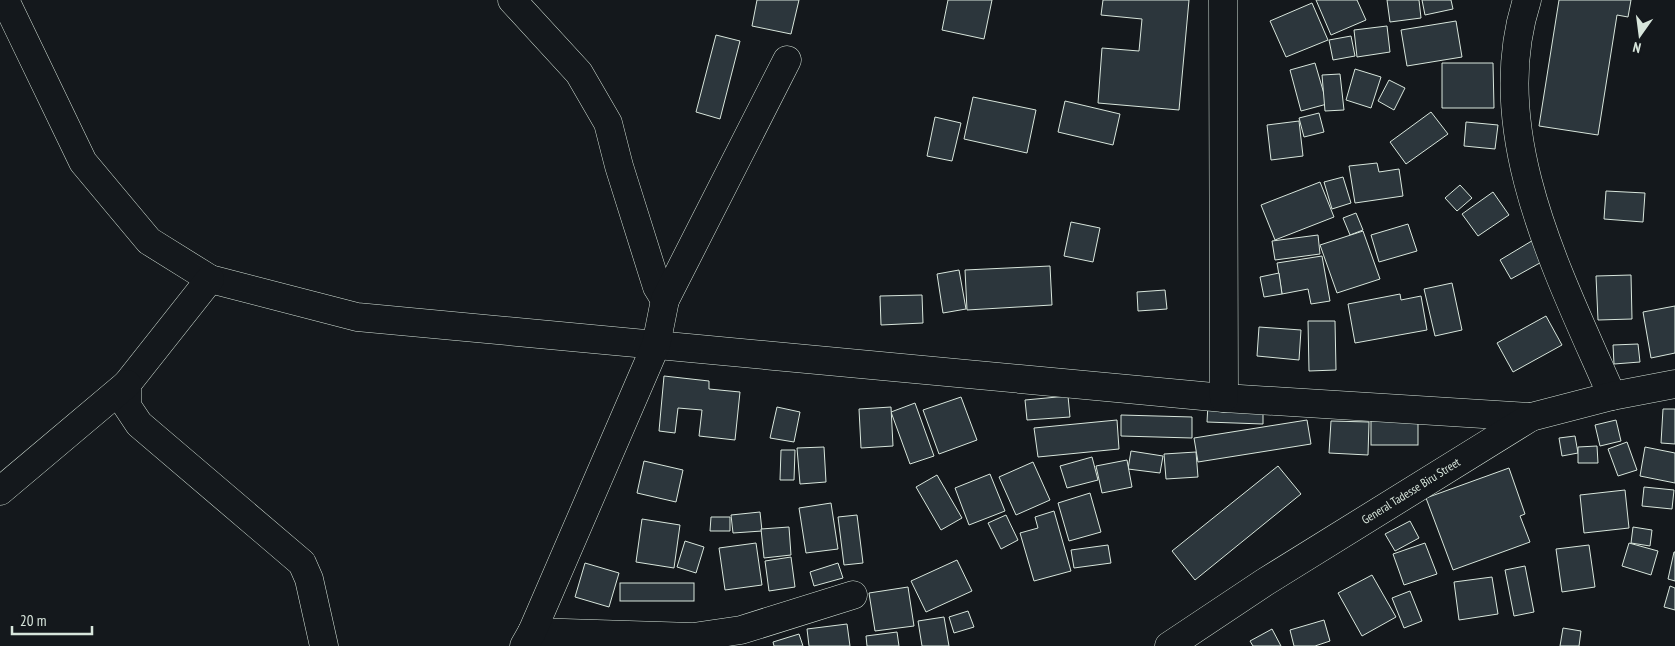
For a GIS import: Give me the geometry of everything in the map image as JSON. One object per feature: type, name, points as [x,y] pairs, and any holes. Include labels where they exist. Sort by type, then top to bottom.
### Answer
[{"type":"street","points":[[5,0],[83,162],[149,241],[210,279],[357,318],[1224,398],[1531,417]]},
{"type":"street","points":[[512,0],[579,73],[608,124],[619,166],[657,287],[665,300]]},
{"type":"street","points":[[1223,0],[1224,398]]},
{"type":"street","points":[[1527,0],[1516,58],[1515,101],[1522,160],[1533,202],[1554,262],[1612,396]]},
{"type":"street","points":[[787,60],[665,300],[656,345],[528,639],[692,637],[741,630],[853,595]]},
{"type":"street","points":[[0,491],[127,384],[210,279]]},
{"type":"street","points":[[127,384],[127,406],[139,424],[302,563],[309,580],[324,646]]},
{"type":"street","name":"General Tadesse Biru Street","points":[[1169,646],[1273,576],[1531,417],[1612,396],[1675,384]]},
{"type":"building","points":[[757,0],[799,0],[791,34],[752,26]]},
{"type":"building","points":[[948,0],[992,0],[984,39],[942,30]]},
{"type":"building","points":[[1103,0],[1189,0],[1179,110],[1098,103],[1102,48],[1139,51],[1142,19],[1101,15]]},
{"type":"building","points":[[1316,0],[1357,0],[1366,20],[1331,35]]},
{"type":"building","points":[[1387,0],[1419,0],[1421,18],[1390,22]]},
{"type":"building","points":[[1422,0],[1451,0],[1453,9],[1425,15]]},
{"type":"building","points":[[1559,0],[1631,0],[1628,17],[1617,15],[1598,135],[1539,126]]},
{"type":"building","points":[[1312,3],[1328,40],[1286,57],[1270,21]]},
{"type":"building","points":[[1456,21],[1462,57],[1407,66],[1401,30]]},
{"type":"building","points":[[1387,26],[1390,52],[1357,57],[1354,30]]},
{"type":"building","points":[[716,35],[740,41],[720,119],[696,112]]},
{"type":"building","points":[[1351,36],[1355,56],[1333,60],[1329,40]]},
{"type":"building","points":[[1315,63],[1327,104],[1301,111],[1290,70]]},
{"type":"building","points":[[1442,63],[1493,63],[1494,108],[1442,108]]},
{"type":"building","points":[[1355,69],[1381,77],[1371,108],[1346,100]]},
{"type":"building","points":[[1340,74],[1344,110],[1325,111],[1322,75]]},
{"type":"building","points":[[1389,80],[1405,88],[1394,110],[1378,101]]},
{"type":"building","points":[[973,97],[1036,110],[1027,153],[964,139]]},
{"type":"building","points":[[1065,101],[1120,114],[1113,145],[1058,132]]},
{"type":"building","points":[[1431,112],[1448,134],[1406,164],[1390,142]]},
{"type":"building","points":[[1319,113],[1324,132],[1304,137],[1299,118]]},
{"type":"building","points":[[935,117],[961,123],[952,161],[927,156]]},
{"type":"building","points":[[1299,121],[1303,156],[1271,160],[1267,125]]},
{"type":"building","points":[[1466,122],[1498,125],[1495,149],[1464,146]]},
{"type":"building","points":[[1377,163],[1379,172],[1399,169],[1403,196],[1355,203],[1349,166]]},
{"type":"building","points":[[1343,177],[1351,203],[1332,209],[1324,182]]},
{"type":"building","points":[[1320,182],[1334,217],[1275,240],[1261,205]]},
{"type":"building","points":[[1460,185],[1472,198],[1457,211],[1445,198]]},
{"type":"building","points":[[1606,191],[1645,193],[1643,222],[1604,219]]},
{"type":"building","points":[[1493,192],[1509,215],[1478,236],[1462,214]]},
{"type":"building","points":[[1356,213],[1363,230],[1350,235],[1343,218]]},
{"type":"building","points":[[1071,222],[1100,228],[1093,262],[1064,256]]},
{"type":"building","points":[[1408,224],[1417,251],[1379,262],[1371,235]]},
{"type":"building","points":[[1363,231],[1380,279],[1337,293],[1320,245]]},
{"type":"building","points":[[1318,235],[1320,254],[1275,260],[1272,241]]},
{"type":"building","points":[[1535,239],[1547,259],[1511,279],[1500,260]]},
{"type":"building","points":[[1322,256],[1330,301],[1311,304],[1308,289],[1282,294],[1277,263]]},
{"type":"building","points":[[1050,266],[1052,305],[967,310],[965,270]]},
{"type":"building","points":[[959,270],[966,309],[943,313],[937,274]]},
{"type":"building","points":[[1279,273],[1282,294],[1264,297],[1260,277]]},
{"type":"building","points":[[1631,275],[1632,319],[1598,320],[1596,276]]},
{"type":"building","points":[[1452,283],[1462,330],[1435,336],[1424,289]]},
{"type":"building","points":[[1165,290],[1167,309],[1138,311],[1137,292]]},
{"type":"building","points":[[1400,294],[1401,300],[1421,296],[1427,330],[1355,343],[1348,304]]},
{"type":"building","points":[[922,295],[923,323],[881,325],[880,296]]},
{"type":"building","points":[[1675,306],[1675,353],[1651,358],[1643,312]]},
{"type":"building","points":[[1546,316],[1562,345],[1513,372],[1497,343]]},
{"type":"building","points":[[1308,321],[1335,321],[1336,370],[1309,371]]},
{"type":"building","points":[[1259,327],[1301,330],[1299,360],[1257,356]]},
{"type":"building","points":[[1638,344],[1640,362],[1614,364],[1613,345]]},
{"type":"building","points":[[664,376],[709,381],[709,389],[740,392],[735,440],[699,436],[702,410],[678,408],[675,433],[659,431]]},
{"type":"building","points":[[1068,396],[1070,417],[1027,420],[1025,400]]},
{"type":"building","points":[[961,397],[977,440],[939,454],[923,410]]},
{"type":"building","points":[[915,403],[934,456],[910,464],[891,412]]},
{"type":"building","points":[[1208,404],[1263,407],[1263,424],[1207,422]]},
{"type":"building","points":[[777,407],[800,412],[794,442],[770,438]]},
{"type":"building","points":[[891,407],[893,446],[861,448],[859,409]]},
{"type":"building","points":[[1663,409],[1675,409],[1675,444],[1661,443]]},
{"type":"building","points":[[1121,415],[1192,417],[1192,438],[1121,436]]},
{"type":"building","points":[[1117,420],[1119,449],[1038,457],[1034,428]]},
{"type":"building","points":[[1307,420],[1311,444],[1198,462],[1194,438]]},
{"type":"building","points":[[1616,420],[1621,441],[1600,446],[1595,425]]},
{"type":"building","points":[[1331,421],[1369,422],[1368,455],[1329,453]]},
{"type":"building","points":[[1371,421],[1418,421],[1418,445],[1371,445]]},
{"type":"building","points":[[1575,436],[1578,453],[1562,456],[1559,438]]},
{"type":"building","points":[[1627,442],[1637,470],[1618,476],[1608,449]]},
{"type":"building","points":[[1597,446],[1598,463],[1578,463],[1578,447]]},
{"type":"building","points":[[824,447],[826,482],[800,484],[797,448]]},
{"type":"building","points":[[1645,447],[1675,453],[1675,483],[1640,476]]},
{"type":"building","points":[[781,450],[795,450],[794,480],[780,480]]},
{"type":"building","points":[[1131,451],[1163,456],[1160,473],[1128,469]]},
{"type":"building","points":[[1196,452],[1198,477],[1166,479],[1164,454]]},
{"type":"building","points":[[1092,457],[1098,480],[1067,488],[1060,466]]},
{"type":"building","points":[[1127,460],[1132,487],[1102,493],[1096,466]]},
{"type":"building","points":[[644,461],[683,470],[676,502],[637,493]]},
{"type":"building","points":[[1033,462],[1050,500],[1016,515],[999,477]]},
{"type":"building","points":[[1278,466],[1301,494],[1195,580],[1172,551]]},
{"type":"building","points":[[1509,468],[1525,514],[1520,516],[1530,542],[1453,570],[1426,498]]},
{"type":"building","points":[[990,474],[1005,511],[969,525],[955,488]]},
{"type":"building","points":[[937,475],[962,518],[941,530],[916,487]]},
{"type":"building","points":[[1644,487],[1674,490],[1672,509],[1642,506]]},
{"type":"building","points":[[1625,490],[1629,528],[1584,533],[1580,495]]},
{"type":"building","points":[[1090,493],[1101,532],[1069,541],[1058,503]]},
{"type":"building","points":[[831,503],[838,549],[806,553],[799,508]]},
{"type":"building","points":[[1054,511],[1071,571],[1034,581],[1020,533],[1038,528],[1035,517]]},
{"type":"building","points":[[760,512],[762,531],[733,533],[731,515]]},
{"type":"building","points":[[857,515],[863,563],[844,565],[838,517]]},
{"type":"building","points":[[1006,515],[1018,540],[1001,549],[988,523]]},
{"type":"building","points":[[711,517],[730,517],[730,531],[710,531]]},
{"type":"building","points":[[642,519],[680,525],[674,568],[636,562]]},
{"type":"building","points":[[1410,521],[1419,538],[1395,551],[1385,534]]},
{"type":"building","points":[[789,527],[791,555],[764,558],[761,529]]},
{"type":"building","points":[[1633,527],[1652,530],[1650,546],[1631,543]]},
{"type":"building","points":[[685,541],[704,547],[696,573],[677,567]]},
{"type":"building","points":[[756,543],[762,585],[725,590],[719,548]]},
{"type":"building","points":[[1425,543],[1437,574],[1404,585],[1393,554]]},
{"type":"building","points":[[1629,543],[1658,551],[1651,575],[1622,566]]},
{"type":"building","points":[[1108,545],[1111,563],[1074,568],[1071,550]]},
{"type":"building","points":[[1589,545],[1595,587],[1562,592],[1556,549]]},
{"type":"building","points":[[1675,552],[1675,581],[1668,579]]},
{"type":"building","points":[[791,557],[795,587],[769,591],[765,561]]},
{"type":"building","points":[[957,560],[972,591],[926,612],[911,581]]},
{"type":"building","points":[[585,563],[619,573],[609,607],[575,597]]},
{"type":"building","points":[[838,563],[843,578],[814,586],[810,572]]},
{"type":"building","points":[[1525,566],[1534,612],[1514,616],[1505,570]]},
{"type":"building","points":[[1372,575],[1396,617],[1362,636],[1338,593]]},
{"type":"building","points":[[1492,577],[1498,614],[1459,620],[1454,582]]},
{"type":"building","points":[[620,583],[694,583],[694,601],[620,601]]},
{"type":"building","points":[[1670,586],[1675,588],[1675,610],[1664,607]]},
{"type":"building","points":[[908,587],[914,626],[875,631],[869,593]]},
{"type":"building","points":[[1410,591],[1422,621],[1404,628],[1392,598]]},
{"type":"building","points":[[968,611],[974,627],[954,633],[949,617]]},
{"type":"building","points":[[944,617],[949,646],[922,646],[918,621]]},
{"type":"building","points":[[1324,620],[1330,641],[1315,646],[1294,646],[1290,630]]},
{"type":"building","points":[[847,624],[850,646],[809,646],[807,629]]},
{"type":"building","points":[[1563,628],[1581,631],[1579,646],[1560,646]]},
{"type":"building","points":[[1272,629],[1281,646],[1253,646],[1250,641]]},
{"type":"building","points":[[897,632],[899,646],[867,646],[866,636]]},
{"type":"building","points":[[799,634],[803,646],[774,646],[773,642]]}]
